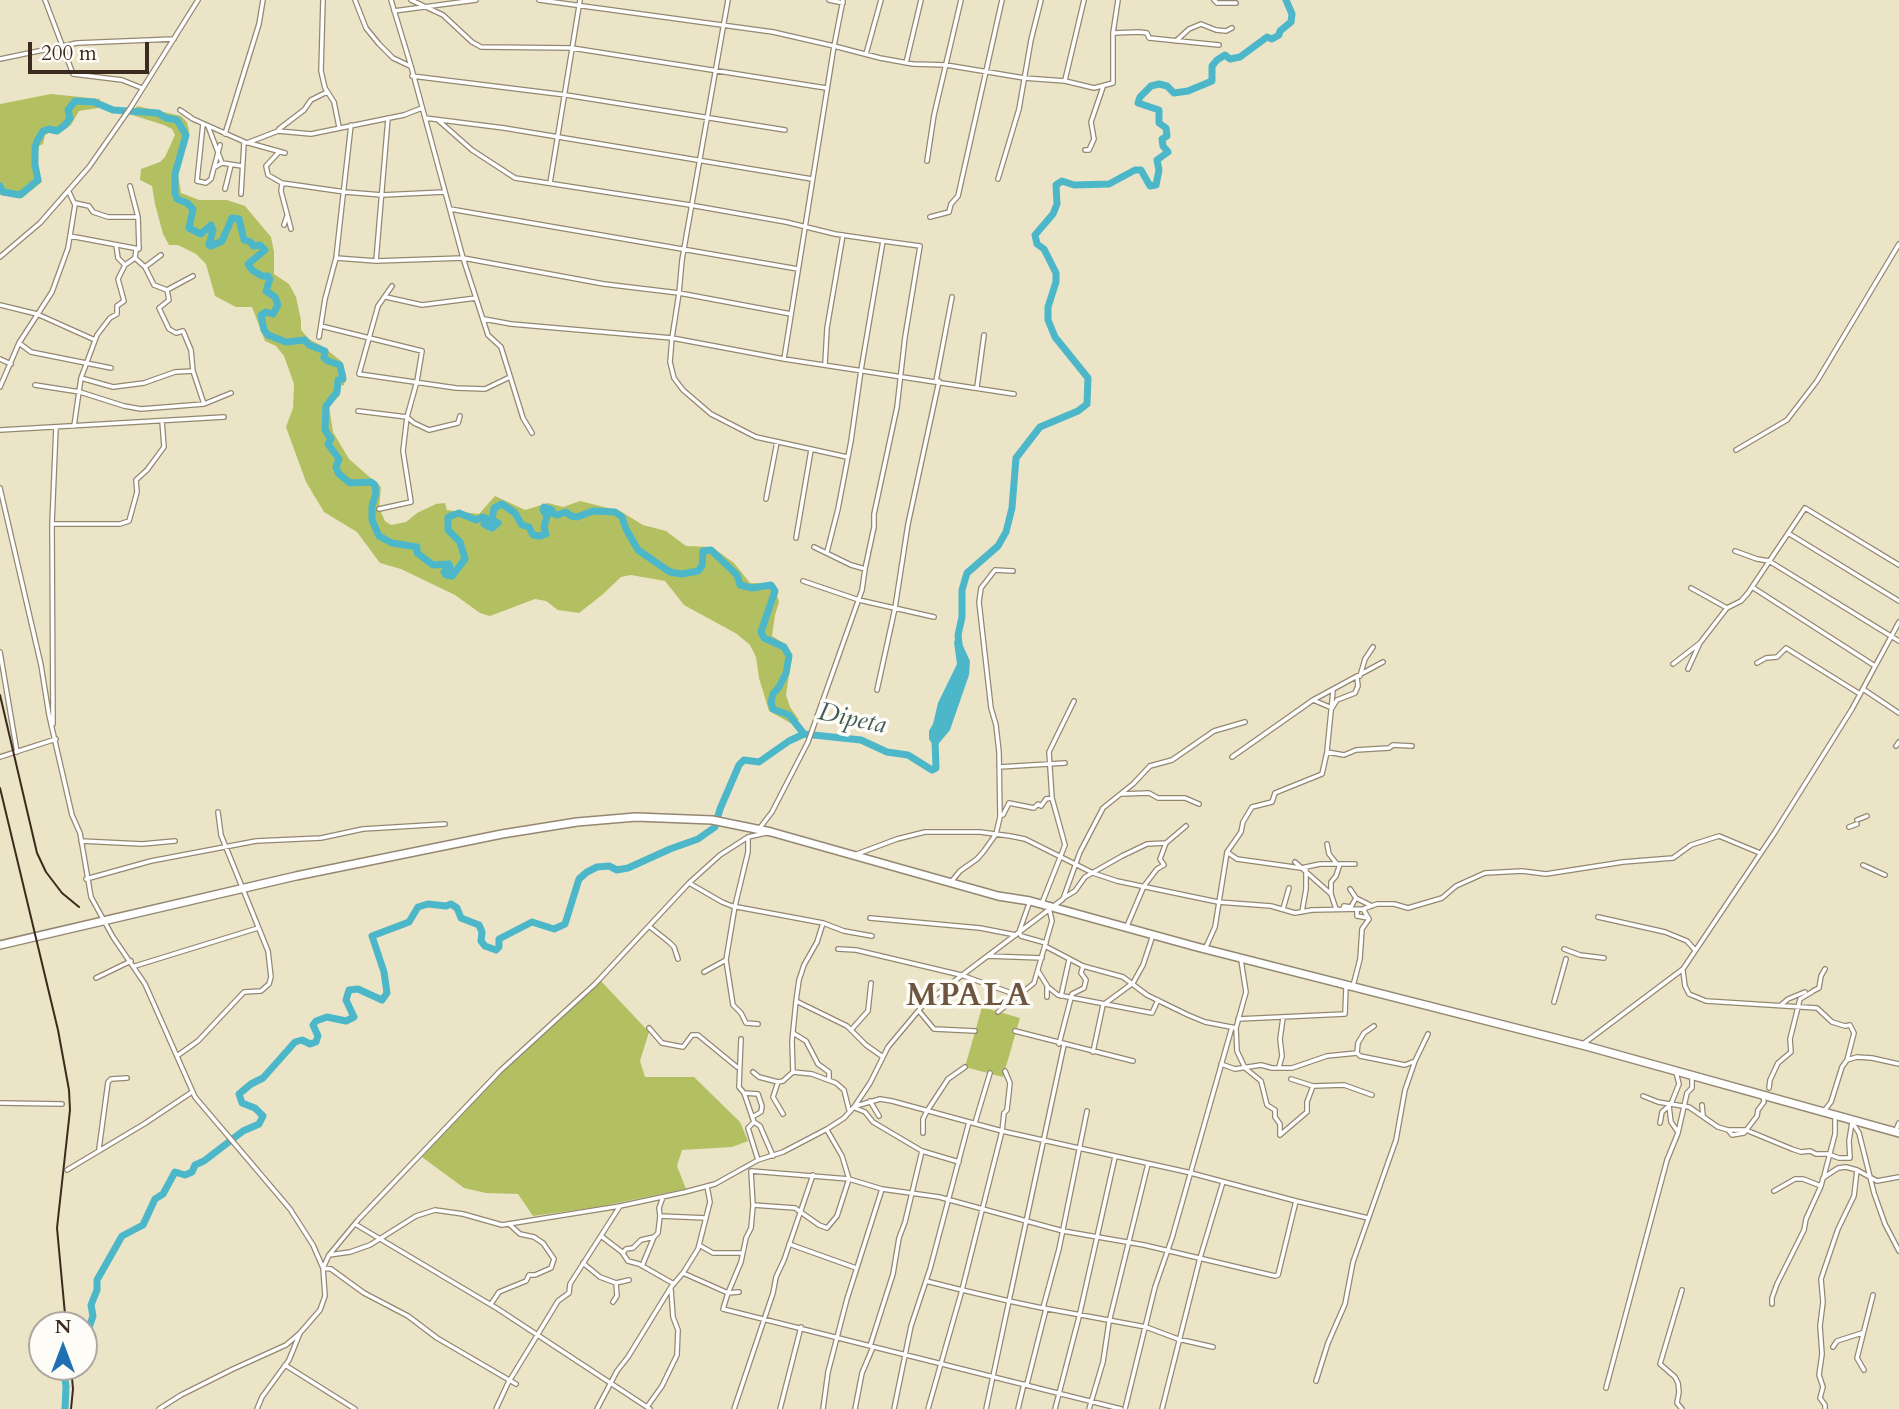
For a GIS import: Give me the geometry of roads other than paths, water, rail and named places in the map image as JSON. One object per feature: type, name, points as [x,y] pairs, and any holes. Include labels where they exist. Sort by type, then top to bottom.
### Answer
[{"type":"highway","points":[[0,945],[242,889],[502,834],[577,822],[658,816],[712,820],[771,832],[998,896],[1030,901],[1205,949],[1581,1045],[1897,1132]]},
{"type":"street","points":[[46,0],[73,74],[122,80],[142,88]]},
{"type":"street","points":[[0,257],[40,223],[69,192],[131,107],[198,0]]},
{"type":"street","points":[[225,134],[259,24],[263,0]]},
{"type":"street","points":[[323,0],[321,71],[327,92],[334,102],[339,128]]},
{"type":"street","points":[[355,0],[366,28],[379,44],[393,58],[411,66]]},
{"type":"street","points":[[391,0],[463,258],[488,335],[501,347],[523,418],[532,433]]},
{"type":"street","points":[[411,0],[443,15],[481,47],[572,48],[826,88]]},
{"type":"street","points":[[394,11],[476,0]]},
{"type":"street","points":[[540,0],[579,2],[723,27],[773,32],[906,63],[946,65],[1024,79],[1065,81],[1094,88],[1113,83],[1118,0]]},
{"type":"street","points":[[728,0],[684,250],[670,362],[674,378],[683,390],[711,414],[748,434],[847,457]]},
{"type":"street","points":[[784,359],[822,131],[826,88],[843,1],[829,0]]},
{"type":"street","points":[[866,55],[881,0]]},
{"type":"street","points":[[906,63],[921,0]]},
{"type":"street","points":[[927,161],[961,0]]},
{"type":"street","points":[[930,217],[949,212],[951,204],[958,196],[1002,0]]},
{"type":"street","points":[[998,179],[1019,109],[1041,0]]},
{"type":"street","points":[[1065,81],[1084,0]]},
{"type":"street","points":[[1214,0],[1217,3],[1236,3]]},
{"type":"street","points":[[550,183],[579,2]]},
{"type":"street","points":[[1176,41],[1189,29],[1201,24],[1216,30],[1226,31],[1232,28]]},
{"type":"street","points":[[1114,33],[1139,32],[1147,33],[1149,38],[1219,45]]},
{"type":"street","points":[[0,59],[64,45],[174,39]]},
{"type":"street","points":[[412,76],[566,95],[785,130]]},
{"type":"street","points":[[1086,150],[1089,150],[1094,139],[1091,122],[1103,87]]},
{"type":"street","points":[[245,143],[278,131],[304,110],[311,100],[327,92]]},
{"type":"street","points":[[278,131],[311,134],[422,108]]},
{"type":"street","points":[[180,110],[245,143],[282,153],[266,166],[266,170],[268,175],[282,183],[382,195],[444,192]]},
{"type":"street","points":[[376,261],[388,118]]},
{"type":"street","points":[[425,118],[812,179]]},
{"type":"street","points":[[438,120],[472,150],[515,177],[806,226],[843,236],[920,246],[897,407],[859,600],[808,742],[772,812],[759,829]]},
{"type":"street","points":[[203,124],[197,181],[206,183],[211,179],[220,145]]},
{"type":"street","points":[[319,337],[325,299],[337,258],[351,125]]},
{"type":"street","points":[[208,126],[222,163]]},
{"type":"street","points":[[241,194],[245,143]]},
{"type":"street","points":[[215,167],[222,163],[242,166]]},
{"type":"street","points":[[225,189],[230,165]]},
{"type":"street","points":[[282,183],[281,191],[290,229]]},
{"type":"street","points":[[74,426],[81,378],[103,325],[117,314],[117,306],[124,301],[118,279],[125,265],[135,258],[136,250],[139,249],[138,217],[130,186]]},
{"type":"street","points":[[0,387],[19,343],[52,292],[70,236],[75,203],[69,192]]},
{"type":"street","points":[[75,203],[89,206],[93,212],[108,217],[138,217]]},
{"type":"street","points":[[450,209],[799,269]]},
{"type":"street","points":[[281,213],[288,217]]},
{"type":"street","points":[[284,225],[288,217]]},
{"type":"street","points":[[70,236],[136,250]]},
{"type":"street","points":[[825,364],[827,328],[843,236]]},
{"type":"street","points":[[827,552],[840,502],[883,241]]},
{"type":"street","points":[[1735,450],[1787,420],[1817,381],[1899,244]]},
{"type":"street","points":[[116,245],[117,258],[125,265]]},
{"type":"street","points":[[145,267],[161,255]]},
{"type":"street","points":[[135,258],[145,267],[154,285],[167,290],[193,276]]},
{"type":"street","points":[[337,258],[376,261],[463,258],[791,314]]},
{"type":"street","points":[[392,286],[378,306],[359,374],[456,388],[485,389],[510,377]]},
{"type":"street","points":[[167,290],[169,300],[159,308],[169,329],[176,333],[183,331],[191,350],[204,404]]},
{"type":"street","points":[[386,297],[422,305],[476,298]]},
{"type":"street","points":[[877,690],[895,608],[908,524],[952,297]]},
{"type":"street","points":[[0,305],[37,314],[95,340]]},
{"type":"street","points":[[484,320],[672,338],[784,359],[1014,394]]},
{"type":"street","points":[[321,326],[422,351],[407,416],[403,453],[411,502],[379,509]]},
{"type":"street","points":[[977,387],[984,335]]},
{"type":"street","points":[[19,343],[31,352],[111,368]]},
{"type":"street","points":[[0,359],[11,364]]},
{"type":"street","points":[[81,378],[120,387],[144,383],[186,370],[194,371]]},
{"type":"street","points":[[35,385],[80,392],[141,409],[204,404],[230,393]]},
{"type":"street","points":[[358,411],[407,416],[414,423],[429,430],[458,424],[460,415]]},
{"type":"street","points":[[0,430],[223,417]]},
{"type":"street","points":[[52,524],[120,524],[129,521],[136,480],[147,471],[164,447],[162,421]]},
{"type":"street","points":[[53,730],[52,524],[56,426]]},
{"type":"street","points":[[766,499],[777,442]]},
{"type":"street","points":[[796,538],[811,450]]},
{"type":"street","points":[[0,488],[3,513],[41,665],[72,816],[78,826],[91,897],[104,922],[145,984],[192,1091],[290,1209],[313,1245],[323,1268],[324,1296],[320,1310],[300,1333],[286,1345],[233,1368],[159,1409]]},
{"type":"street","points":[[1688,669],[1700,643],[1727,608],[1741,601],[1752,587],[1805,508],[1899,565]]},
{"type":"street","points":[[1788,533],[1899,601]]},
{"type":"street","points":[[814,547],[864,569]]},
{"type":"street","points":[[1735,551],[1769,561],[1899,640]]},
{"type":"street","points":[[951,881],[960,870],[977,859],[996,834],[1000,815],[997,734],[991,708],[979,601],[981,589],[995,570],[1013,570]]},
{"type":"street","points":[[803,580],[859,600],[934,617]]},
{"type":"street","points":[[1752,587],[1875,666]]},
{"type":"street","points":[[1691,588],[1727,608]]},
{"type":"street","points":[[1581,1045],[1683,970],[1861,691],[1899,622]]},
{"type":"street","points":[[1673,664],[1700,643]]},
{"type":"street","points":[[1332,708],[1336,700],[1355,693],[1358,676],[1373,648]]},
{"type":"street","points":[[1757,663],[1766,658],[1777,657],[1786,648],[1899,713]]},
{"type":"street","points":[[0,652],[17,752]]},
{"type":"street","points":[[1232,757],[1313,701],[1383,662]]},
{"type":"street","points":[[1205,949],[1215,927],[1227,852],[1241,832],[1242,822],[1252,807],[1272,802],[1275,793],[1322,774],[1333,691]]},
{"type":"street","points":[[998,1012],[1034,983],[1052,921],[1045,906],[1065,845],[1052,798],[1049,752],[1074,701]]},
{"type":"street","points":[[1313,701],[1332,708]]},
{"type":"street","points":[[1063,898],[1097,817],[1119,795],[1150,766],[1172,760],[1222,728],[1245,722]]},
{"type":"street","points":[[0,757],[56,739]]},
{"type":"street","points":[[1327,752],[1344,755],[1356,750],[1389,748],[1393,745],[1412,746]]},
{"type":"street","points":[[999,767],[1065,763]]},
{"type":"street","points":[[1119,795],[1149,793],[1158,797],[1185,798],[1199,804]]},
{"type":"street","points":[[1000,815],[1003,815],[1009,803],[1034,808],[1052,798]]},
{"type":"street","points":[[177,1056],[198,1041],[244,992],[261,991],[271,977],[270,959],[247,895],[224,846],[218,812]]},
{"type":"street","points":[[1849,827],[1867,816]]},
{"type":"street","points":[[86,879],[152,861],[256,841],[321,838],[363,829],[445,824]]},
{"type":"street","points":[[1126,928],[1144,886],[1157,869],[1164,865],[1160,859],[1166,843],[1186,826]]},
{"type":"street","points":[[323,1268],[329,1255],[355,1224],[500,1071],[595,984],[689,883],[720,855],[748,837],[771,832]]},
{"type":"street","points":[[855,855],[925,832],[996,834],[1025,839],[1093,873],[1218,902],[1283,909],[1295,913],[1394,904],[1408,908],[1442,898],[1456,886],[1485,873],[1522,871],[1546,874],[1623,862],[1673,858],[1691,845],[1719,836],[1759,853]]},
{"type":"street","points":[[748,837],[748,852],[726,960],[733,1005],[746,1023],[758,1024]]},
{"type":"street","points":[[81,841],[142,845],[174,841]]},
{"type":"street","points":[[852,1109],[870,1083],[888,1047],[924,1004],[1017,933],[1045,906],[1063,898],[1093,873],[1143,846],[1166,843]]},
{"type":"street","points":[[1327,844],[1329,854],[1341,866],[1331,882],[1331,894],[1336,909]]},
{"type":"street","points":[[1227,852],[1237,859],[1304,869],[1355,864]]},
{"type":"street","points":[[1295,862],[1331,894]]},
{"type":"street","points":[[1304,862],[1314,867]]},
{"type":"street","points":[[1863,865],[1885,875]]},
{"type":"street","points":[[1302,912],[1306,889],[1304,869]]},
{"type":"street","points":[[689,883],[722,902],[735,906],[823,923],[844,931],[872,936]]},
{"type":"street","points":[[1306,889],[1317,883]]},
{"type":"street","points":[[1283,909],[1289,888]]},
{"type":"street","points":[[1350,889],[1356,898],[1372,906]]},
{"type":"street","points":[[1343,909],[1345,906],[1351,906],[1356,898]]},
{"type":"street","points":[[1017,933],[1030,901]]},
{"type":"street","points":[[764,911],[767,906]]},
{"type":"street","points":[[1360,909],[1357,916],[1368,918]]},
{"type":"street","points":[[1360,909],[1368,918]]},
{"type":"street","points":[[1598,917],[1665,932],[1686,941],[1695,950]]},
{"type":"street","points":[[870,918],[1017,933],[1046,945],[1083,967],[1109,972],[1133,984],[1147,995],[1205,1022],[1234,1027]]},
{"type":"street","points":[[1238,1019],[1345,1014],[1350,986],[1360,959],[1362,929],[1368,918]]},
{"type":"street","points":[[793,1072],[791,1062],[799,980],[823,923]]},
{"type":"street","points":[[650,927],[674,947],[678,959]]},
{"type":"street","points":[[135,966],[258,929]]},
{"type":"street","points":[[1093,1052],[1103,1005],[1133,984],[1153,935]]},
{"type":"street","points":[[838,948],[961,975],[1017,995]]},
{"type":"street","points":[[1564,949],[1580,955],[1604,958]]},
{"type":"street","points":[[987,956],[1042,958]]},
{"type":"street","points":[[751,1168],[751,1228],[723,1309],[1123,1409],[1221,1064],[1246,992],[1241,957]]},
{"type":"street","points":[[1061,996],[1070,959]]},
{"type":"street","points":[[1554,1002],[1566,959]]},
{"type":"street","points":[[704,972],[726,960]]},
{"type":"street","points":[[96,978],[131,961]]},
{"type":"street","points":[[1059,1044],[1071,998],[1076,991],[1084,988],[1086,980],[1081,973],[1083,967]]},
{"type":"street","points":[[1683,970],[1689,994],[1706,1001],[1817,1009],[1832,1022],[1850,1026],[1854,1033],[1847,1059],[1831,1102],[1823,1113]]},
{"type":"street","points":[[1769,1088],[1779,1063],[1791,1052],[1790,1039],[1797,1007],[1803,996],[1819,988],[1825,970]]},
{"type":"street","points":[[1038,971],[1047,986],[1061,996],[1152,1013],[1157,1000]]},
{"type":"street","points":[[851,1030],[868,1011],[871,983]]},
{"type":"street","points":[[1047,986],[1047,997]]},
{"type":"street","points":[[1779,1005],[1788,999],[1812,992]]},
{"type":"street","points":[[796,1001],[851,1030],[883,1056]]},
{"type":"street","points":[[919,1011],[934,1029],[975,1031]]},
{"type":"street","points":[[1279,1068],[1283,1018]]},
{"type":"street","points":[[1357,1053],[1358,1043],[1364,1033],[1374,1026]]},
{"type":"street","points":[[649,1027],[662,1043],[683,1047],[692,1035],[698,1034],[738,1068]]},
{"type":"street","points":[[1234,1027],[1237,1051],[1245,1068],[1261,1081],[1267,1105],[1275,1110],[1275,1117],[1280,1124],[1280,1135],[1307,1112],[1312,1086]]},
{"type":"street","points":[[1015,1031],[1133,1061]]},
{"type":"street","points":[[793,1033],[807,1041],[814,1058],[829,1072],[829,1080]]},
{"type":"street","points":[[1316,1381],[1328,1343],[1345,1304],[1353,1262],[1396,1140],[1405,1090],[1428,1034]]},
{"type":"street","points":[[741,1039],[739,1087],[773,1156]]},
{"type":"street","points":[[986,1409],[1064,1045]]},
{"type":"street","points":[[1221,1064],[1235,1069],[1261,1065],[1292,1068],[1327,1056],[1357,1053],[1360,1056],[1405,1065],[1415,1061]]},
{"type":"street","points":[[1847,1059],[1872,1058],[1899,1064]]},
{"type":"street","points":[[923,1133],[923,1119],[927,1111],[948,1079],[965,1066]]},
{"type":"street","points":[[928,1409],[962,1290],[1002,1131],[1010,1083],[1005,1071]]},
{"type":"street","points":[[753,1072],[759,1077],[778,1082],[793,1072],[804,1072],[829,1080],[844,1090],[852,1109]]},
{"type":"street","points":[[1660,1123],[1662,1112],[1669,1106],[1679,1084],[1676,1072]]},
{"type":"street","points":[[975,1123],[990,1073]]},
{"type":"street","points":[[1606,1388],[1667,1160],[1678,1132],[1687,1093],[1692,1088],[1692,1076]]},
{"type":"street","points":[[99,1149],[108,1082],[111,1079],[127,1078]]},
{"type":"street","points":[[1291,1079],[1312,1086],[1344,1085],[1372,1095]]},
{"type":"street","points":[[778,1082],[773,1097],[783,1114]]},
{"type":"street","points":[[67,1170],[144,1124],[192,1091]]},
{"type":"street","points":[[744,1093],[758,1095],[762,1110],[748,1128],[758,1160]]},
{"type":"street","points":[[1643,1096],[1669,1106],[1689,1107],[1718,1126],[1746,1130],[1801,1152],[1828,1154],[1839,1158],[1850,1158],[1850,1121]]},
{"type":"street","points":[[1746,1130],[1764,1102],[1763,1096]]},
{"type":"street","points":[[329,1255],[350,1252],[381,1239],[416,1216],[435,1210],[463,1214],[502,1225],[620,1206],[715,1184],[751,1168],[758,1160],[773,1156],[827,1129],[852,1109],[880,1099],[1002,1131],[1190,1173],[1368,1218]]},
{"type":"street","points":[[870,1101],[879,1116]]},
{"type":"street","points":[[0,1103],[62,1104]]},
{"type":"street","points":[[1702,1105],[1703,1116]]},
{"type":"street","points":[[1669,1106],[1671,1122],[1678,1132]]},
{"type":"street","points":[[852,1109],[865,1112],[873,1122],[922,1151],[959,1162]]},
{"type":"street","points":[[1018,1409],[1063,1231],[1087,1111]]},
{"type":"street","points":[[1772,1304],[1772,1298],[1804,1230],[1824,1178],[1829,1161],[1828,1154],[1833,1143],[1835,1116]]},
{"type":"street","points":[[1850,1121],[1859,1133],[1874,1193],[1885,1224],[1899,1251]]},
{"type":"street","points":[[894,1409],[904,1355],[969,1122]]},
{"type":"street","points":[[1897,1132],[1899,1123]]},
{"type":"street","points":[[753,1205],[794,1208],[824,1227],[831,1226],[849,1179],[842,1156],[827,1129]]},
{"type":"street","points":[[855,1409],[862,1373],[893,1274],[899,1238],[922,1151]]},
{"type":"street","points":[[1055,1409],[1115,1157]]},
{"type":"street","points":[[1089,1409],[1103,1362],[1110,1321],[1148,1164]]},
{"type":"street","points":[[1824,1178],[1838,1168],[1846,1167],[1877,1181],[1899,1177]]},
{"type":"street","points":[[751,1168],[849,1179],[882,1189],[913,1192],[1063,1231],[1278,1275],[1296,1201]]},
{"type":"street","points":[[1825,1409],[1820,1398],[1823,1387],[1819,1375],[1822,1354],[1820,1326],[1824,1302],[1821,1279],[1838,1229],[1854,1196],[1857,1170]]},
{"type":"street","points":[[734,1409],[773,1293],[776,1276],[813,1175]]},
{"type":"street","points":[[1774,1191],[1795,1180],[1803,1179],[1821,1186]]},
{"type":"street","points":[[1162,1409],[1178,1339],[1223,1182]]},
{"type":"street","points":[[597,1409],[603,1395],[699,1245],[710,1202],[707,1186]]},
{"type":"street","points":[[823,1409],[828,1371],[856,1268],[882,1189]]},
{"type":"street","points":[[642,1266],[658,1233],[659,1208],[663,1197]]},
{"type":"street","points":[[496,1409],[510,1380],[558,1301],[569,1293],[570,1284],[620,1206]]},
{"type":"street","points":[[660,1216],[706,1218]]},
{"type":"street","points":[[355,1224],[538,1334],[648,1408],[662,1387],[677,1355],[678,1330],[673,1317],[672,1286]]},
{"type":"street","points":[[491,1305],[499,1292],[526,1281],[529,1275],[551,1268],[554,1259],[543,1242],[520,1234],[509,1224]]},
{"type":"street","points":[[601,1236],[623,1253],[628,1261],[642,1266],[672,1286]]},
{"type":"street","points":[[623,1253],[626,1249],[634,1248],[640,1240],[654,1237]]},
{"type":"street","points":[[789,1244],[856,1268]]},
{"type":"street","points":[[699,1245],[713,1254],[743,1253]]},
{"type":"street","points":[[583,1263],[600,1277],[616,1283],[629,1280]]},
{"type":"street","points":[[323,1268],[337,1273],[364,1293],[408,1316],[437,1338],[516,1384]]},
{"type":"street","points":[[683,1273],[729,1293],[739,1292]]},
{"type":"street","points":[[926,1281],[1079,1317],[1146,1328],[1213,1347]]},
{"type":"street","points":[[613,1302],[617,1296],[616,1283]]},
{"type":"street","points":[[1682,1290],[1660,1364],[1678,1383],[1677,1403],[1682,1409]]},
{"type":"street","points":[[1864,1370],[1857,1358],[1873,1295]]},
{"type":"street","points":[[779,1409],[801,1328]]},
{"type":"street","points":[[260,1407],[262,1397],[294,1350],[300,1333]]},
{"type":"street","points":[[1833,1347],[1837,1341],[1862,1334]]},
{"type":"street","points":[[285,1365],[355,1409]]},
{"type":"water","points":[[958,635],[970,661],[969,675],[950,730],[935,748],[929,739],[929,731],[938,703],[957,664],[954,642]]},
{"type":"waterway","name":"Dipeta","points":[[959,644],[962,590],[967,573],[998,546],[1006,532],[1012,508],[1016,458],[1040,427],[1078,411],[1087,404],[1088,378],[1055,337],[1048,320],[1048,307],[1056,273],[1044,249],[1037,244],[1035,235],[1053,214],[1057,204],[1056,185],[1062,181],[1074,185],[1109,184],[1135,170],[1141,170],[1150,186],[1156,185],[1159,170],[1157,160],[1168,152],[1162,139],[1167,136],[1166,128],[1159,123],[1159,110],[1138,103],[1140,97],[1151,86],[1159,84],[1167,86],[1174,93],[1188,91],[1212,81],[1212,66],[1217,60],[1225,55],[1230,59],[1240,57],[1267,37],[1272,39],[1279,35],[1291,22],[1292,14],[1286,0]]},
{"type":"waterway","name":"Dipeta","points":[[0,186],[3,192],[20,195],[38,180],[35,165],[37,141],[43,131],[57,131],[65,125],[70,118],[68,110],[75,101],[94,102],[113,110],[158,113],[177,120],[186,135],[175,174],[175,193],[177,199],[193,209],[189,228],[201,234],[211,225],[211,246],[222,241],[232,218],[239,219],[244,240],[251,242],[253,246],[260,245],[265,250],[248,264],[252,270],[262,276],[268,276],[270,279],[266,291],[275,297],[278,305],[273,314],[266,312],[261,315],[264,330],[268,335],[286,342],[305,340],[309,345],[325,351],[324,358],[328,361],[340,365],[343,379],[338,380],[337,392],[326,406],[325,430],[331,439],[328,444],[339,459],[336,467],[339,474],[350,483],[371,482],[375,485],[372,520],[379,536],[392,543],[417,547],[417,553],[433,565],[449,564],[450,567],[444,572],[452,576],[465,559],[460,542],[448,530],[448,517],[459,513],[476,520],[483,517],[486,518],[484,524],[492,528],[498,523],[492,520],[494,508],[502,504],[515,513],[522,525],[529,527],[533,535],[540,536],[546,534],[544,527],[547,516],[544,507],[557,515],[566,512],[577,517],[593,511],[615,512],[622,517],[638,550],[670,572],[682,574],[698,571],[702,566],[703,551],[711,550],[737,575],[740,585],[752,588],[771,585],[775,591],[761,632],[764,638],[784,647],[789,656],[786,673],[771,702],[773,709],[789,715],[804,734],[861,740],[887,752],[908,755],[932,770],[936,768],[935,740]]},
{"type":"waterway","points":[[92,1311],[97,1280],[122,1236],[143,1225],[155,1199],[163,1194],[175,1172],[185,1175],[192,1172],[195,1165],[243,1131],[259,1124],[263,1116],[255,1108],[242,1103],[239,1094],[263,1078],[295,1042],[316,1042],[318,1036],[313,1025],[316,1021],[327,1017],[346,1021],[354,1017],[346,1000],[349,990],[358,989],[382,1000],[387,993],[384,972],[372,936],[409,922],[418,907],[428,904],[451,904],[457,908],[461,918],[479,925],[482,932],[481,941],[485,946],[496,950],[499,947],[499,939],[532,922],[554,929],[565,924],[579,879],[587,872],[597,867],[609,866],[617,870],[628,868],[698,839],[715,827],[739,765],[744,760],[759,762],[804,734]]},
{"type":"waterway","points":[[65,1381],[65,1409]]},
{"type":"railway","points":[[0,695],[37,853],[46,872],[62,893],[79,907]]},
{"type":"railway","points":[[0,788],[58,1030],[69,1090],[70,1110],[57,1228],[65,1311]]},
{"type":"railway","points":[[71,1409],[72,1381]]},
{"type":"district","name":"MPALA","points":[[969,998]]}]
